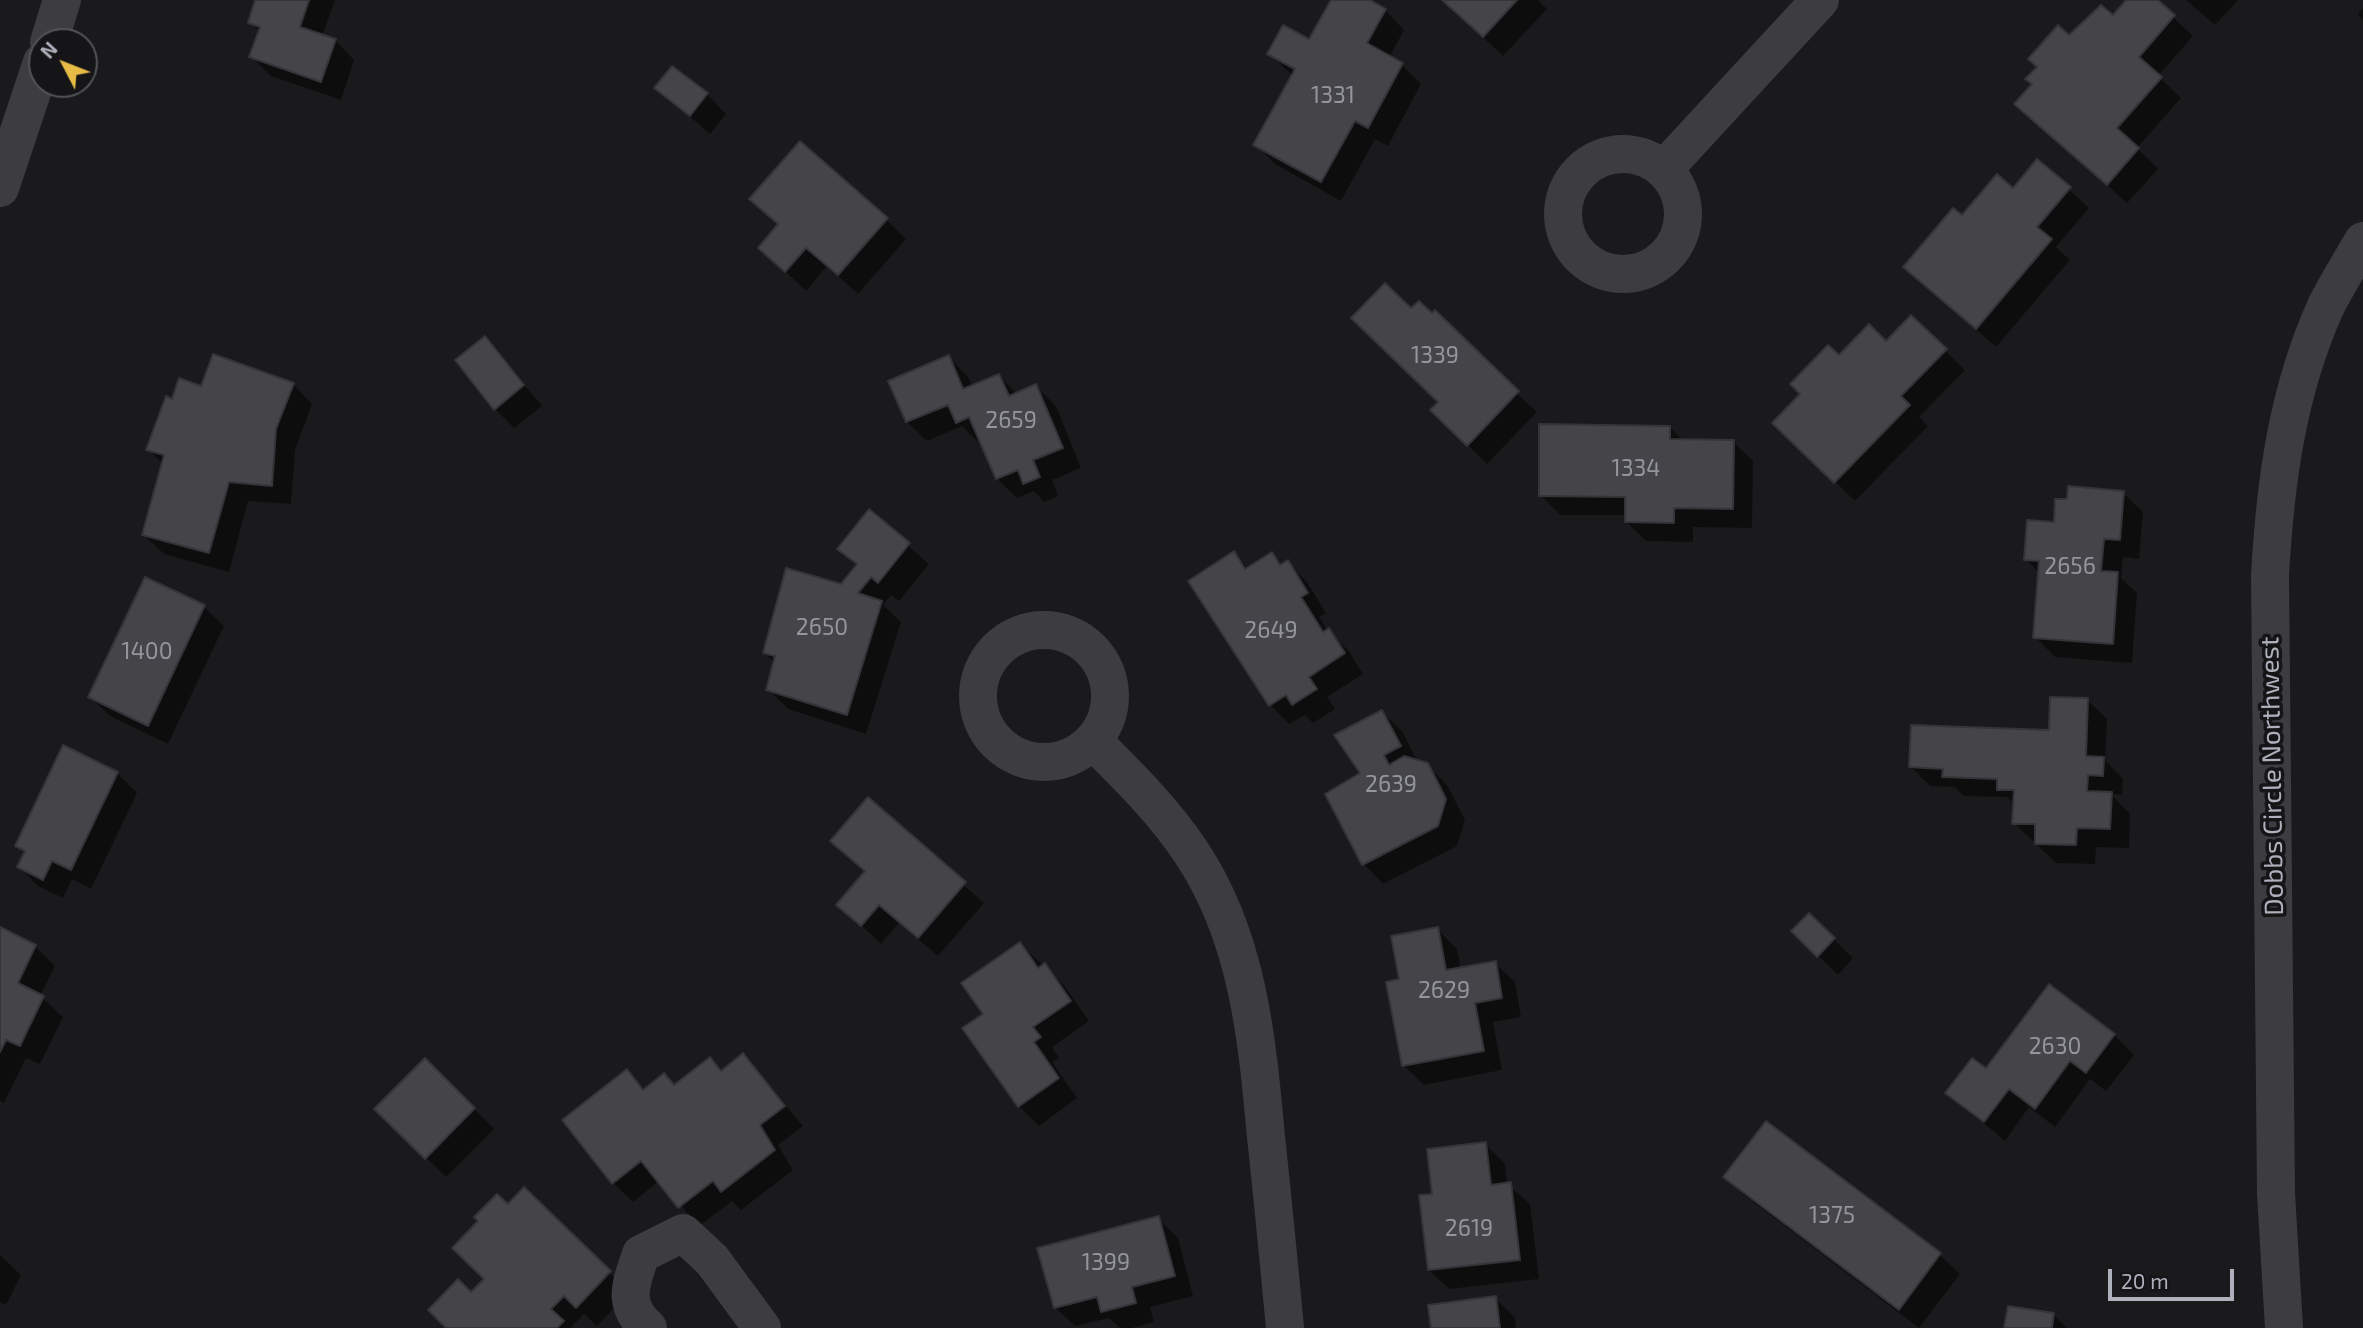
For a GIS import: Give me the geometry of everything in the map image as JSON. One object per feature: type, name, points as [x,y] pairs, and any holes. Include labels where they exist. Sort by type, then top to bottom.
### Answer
[{"type":"street","points":[[53,28],[62,0]]},
{"type":"street","points":[[1664,169],[1819,0]]},
{"type":"street","points":[[0,188],[30,98]]},
{"type":"street","name":"Dobbs Circle Northwest","points":[[2284,1328],[2276,1193],[2270,576],[2274,507],[2284,438],[2302,371],[2327,306],[2363,241]]},
{"type":"street","points":[[1093,741],[1153,801],[1192,853],[1223,911],[1245,974],[1257,1038],[1285,1328]]},
{"type":"street","points":[[648,1328],[634,1316],[630,1290],[641,1254],[683,1234],[712,1260],[762,1328]]},
{"type":"building","points":[[255,0],[309,0],[300,27],[336,39],[321,82],[249,57],[260,27],[248,23]]},
{"type":"building","points":[[1331,0],[1370,0],[1386,9],[1367,43],[1403,63],[1368,128],[1355,121],[1321,182],[1253,145],[1295,69],[1267,54],[1283,25],[1309,39]]},
{"type":"building","points":[[1442,0],[1517,0],[1483,37]]},
{"type":"building","points":[[2126,0],[2158,0],[2175,15],[2139,57],[2162,77],[2117,128],[2139,148],[2107,185],[2014,104],[2032,84],[2025,79],[2037,67],[2028,59],[2058,25],[2069,35],[2101,5],[2113,15]]},
{"type":"building","points":[[672,66],[708,93],[690,116],[654,88]]},
{"type":"building","points":[[800,141],[888,218],[838,275],[806,248],[785,272],[758,248],[778,224],[749,199]]},
{"type":"building","points":[[2037,159],[2071,187],[2037,227],[2052,239],[1976,329],[1903,267],[1953,208],[1962,215],[1997,174],[2013,188]]},
{"type":"building","points":[[1385,283],[1411,308],[1419,301],[1432,313],[1435,310],[1519,391],[1467,446],[1430,410],[1438,402],[1351,318]]},
{"type":"building","points":[[1911,315],[1947,349],[1901,396],[1910,405],[1834,483],[1772,423],[1800,394],[1790,384],[1828,345],[1839,355],[1869,324],[1886,341]]},
{"type":"building","points":[[485,336],[524,385],[494,410],[455,360]]},
{"type":"building","points":[[213,354],[294,383],[276,429],[272,486],[229,482],[209,553],[142,535],[164,455],[146,450],[166,396],[172,399],[179,378],[201,386]]},
{"type":"building","points":[[949,355],[963,389],[999,374],[1009,396],[1036,384],[1063,448],[1033,460],[1040,477],[1023,484],[1018,470],[996,479],[969,417],[956,423],[948,405],[906,422],[888,381]]},
{"type":"building","points":[[1539,424],[1670,426],[1670,439],[1734,440],[1733,509],[1674,508],[1674,523],[1625,522],[1625,497],[1539,496]]},
{"type":"building","points":[[2068,486],[2124,491],[2120,540],[2104,539],[2101,571],[2118,572],[2113,644],[2033,638],[2039,561],[2024,560],[2027,520],[2054,522],[2055,499],[2067,499]]},
{"type":"building","points":[[869,509],[910,543],[878,583],[871,577],[858,593],[882,601],[847,715],[766,690],[775,656],[763,653],[786,568],[841,584],[857,564],[837,549]]},
{"type":"building","points":[[1234,551],[1245,569],[1272,552],[1280,565],[1288,560],[1308,593],[1301,597],[1323,632],[1329,628],[1345,653],[1309,677],[1317,689],[1292,705],[1286,695],[1269,706],[1188,581]]},
{"type":"building","points":[[145,577],[205,605],[148,726],[88,697]]},
{"type":"building","points":[[2050,697],[2088,698],[2086,756],[2104,757],[2103,776],[2088,775],[2087,791],[2112,792],[2110,829],[2077,828],[2076,845],[2035,844],[2035,824],[2012,824],[2014,790],[1997,790],[1997,779],[1942,777],[1943,769],[1909,767],[1911,725],[2049,730]]},
{"type":"building","points":[[1382,710],[1401,746],[1384,755],[1389,765],[1404,756],[1428,763],[1446,799],[1438,826],[1362,865],[1325,794],[1360,773],[1334,735]]},
{"type":"building","points":[[63,745],[118,772],[71,870],[52,861],[43,880],[17,867],[25,851],[15,846]]},
{"type":"building","points":[[868,797],[966,882],[918,938],[879,905],[861,926],[836,905],[865,871],[830,841]]},
{"type":"building","points":[[1809,913],[1835,938],[1817,957],[1791,931]]},
{"type":"building","points":[[0,927],[36,945],[18,983],[44,996],[20,1046],[6,1040],[0,1052]]},
{"type":"building","points":[[1438,927],[1446,970],[1496,961],[1502,998],[1475,1003],[1484,1051],[1402,1066],[1386,982],[1399,979],[1391,936]]},
{"type":"building","points":[[1020,942],[1038,968],[1045,963],[1071,1001],[1033,1027],[1041,1037],[1034,1042],[1059,1078],[1018,1107],[962,1028],[983,1014],[961,983]]},
{"type":"building","points":[[2049,984],[2115,1034],[2086,1073],[2070,1061],[2035,1109],[2009,1089],[1984,1122],[1945,1093],[1972,1058],[1986,1068]]},
{"type":"building","points":[[743,1053],[785,1106],[760,1125],[775,1150],[721,1192],[713,1181],[678,1208],[641,1161],[612,1184],[562,1120],[627,1069],[643,1090],[664,1073],[674,1085],[710,1057],[721,1071]]},
{"type":"building","points":[[425,1058],[475,1108],[425,1159],[374,1109]]},
{"type":"building","points":[[1766,1121],[1941,1253],[1899,1310],[1723,1177]]},
{"type":"building","points":[[1486,1142],[1491,1185],[1511,1182],[1520,1260],[1428,1270],[1419,1195],[1432,1194],[1427,1149]]},
{"type":"building","points":[[524,1187],[611,1271],[576,1308],[564,1296],[551,1309],[564,1321],[557,1328],[446,1328],[428,1310],[458,1279],[471,1292],[484,1279],[452,1248],[478,1221],[474,1217],[497,1194],[508,1204]]},
{"type":"building","points":[[1159,1216],[1175,1276],[1132,1287],[1136,1303],[1101,1312],[1097,1297],[1054,1308],[1037,1248]]},
{"type":"building","points":[[1496,1296],[1500,1328],[1431,1328],[1428,1305]]},
{"type":"building","points":[[2008,1306],[2054,1313],[2052,1328],[2004,1328]]}]
